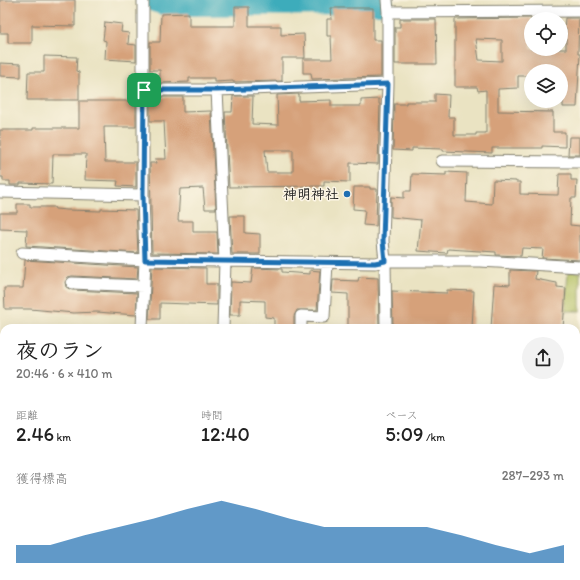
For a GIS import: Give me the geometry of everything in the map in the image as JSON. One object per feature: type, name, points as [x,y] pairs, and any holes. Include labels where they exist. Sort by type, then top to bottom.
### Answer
[{"type":"street","points":[[142,324],[145,260],[143,195],[143,0]]},
{"type":"street","points":[[386,0],[388,12],[388,84],[383,241],[385,261],[386,324]]},
{"type":"street","points":[[388,12],[580,11]]},
{"type":"street","points":[[144,90],[217,90],[388,84]]},
{"type":"street","points":[[217,90],[225,261],[223,324]]},
{"type":"street","points":[[442,161],[580,162]]},
{"type":"street","points":[[0,192],[143,195]]},
{"type":"street","points":[[22,253],[145,260],[327,263],[375,263],[385,261],[480,261],[580,267]]},
{"type":"street","points":[[301,324],[301,316],[324,317],[327,263]]},
{"type":"street","points":[[72,283],[143,286]]},
{"type":"green space","points":[[568,272],[580,272],[580,311],[565,311]]},
{"type":"building","points":[[0,0],[75,0],[75,26],[32,25],[32,43],[8,43],[8,33],[0,33]]},
{"type":"building","points":[[235,7],[249,7],[249,26],[281,26],[281,35],[304,34],[305,58],[282,58],[282,81],[214,82],[214,78],[189,78],[189,82],[160,83],[160,70],[150,70],[150,42],[160,42],[161,14],[189,13],[189,26],[235,26]]},
{"type":"building","points":[[331,8],[373,8],[373,40],[381,40],[381,77],[312,79],[311,73],[303,73],[303,59],[332,59],[331,36],[327,36],[327,19],[332,19]]},
{"type":"building","points":[[524,18],[524,56],[568,56],[568,18],[579,18],[578,54],[580,54],[577,107],[568,107],[568,64],[524,64],[524,76],[518,76],[518,88],[498,89],[498,111],[553,112],[553,132],[565,132],[565,147],[542,146],[542,148],[492,148],[492,153],[412,148],[412,151],[393,150],[394,104],[406,104],[406,102],[435,102],[435,94],[449,95],[448,117],[454,117],[454,135],[476,135],[476,133],[486,133],[486,90],[478,91],[477,87],[455,87],[455,19]],"holes":[[[476,39],[502,40],[502,61],[479,60]]]},
{"type":"building","points":[[400,19],[436,19],[437,64],[395,64],[395,27],[400,27]]},
{"type":"building","points":[[105,22],[122,24],[121,32],[129,33],[128,44],[136,45],[136,61],[105,59],[106,41],[103,40]]},
{"type":"building","points":[[44,56],[77,57],[76,71],[79,72],[79,100],[27,100],[28,72],[44,72]]},
{"type":"building","points":[[0,63],[21,64],[21,77],[0,76]]},
{"type":"building","points":[[299,94],[299,101],[331,100],[331,106],[361,106],[361,100],[379,99],[378,164],[350,163],[350,182],[324,181],[324,186],[229,187],[225,112],[232,112],[233,96],[253,96],[252,124],[278,125],[277,95]],"holes":[[[265,150],[293,150],[293,172],[267,172]]]},
{"type":"building","points":[[160,97],[183,97],[183,112],[211,111],[216,209],[205,209],[203,188],[180,189],[178,221],[193,221],[193,232],[217,232],[218,254],[152,253],[150,163],[156,163],[155,159],[166,159],[164,121],[150,121],[150,101],[152,101],[152,99],[160,100]]},
{"type":"building","points":[[79,101],[136,101],[136,127],[104,127],[105,162],[136,162],[136,187],[117,186],[118,181],[85,180],[86,154],[53,154],[52,184],[20,183],[20,185],[10,185],[10,181],[3,181],[3,177],[0,177],[0,130],[79,128]]},
{"type":"building","points":[[569,137],[580,137],[580,155],[568,155]]},
{"type":"building","points":[[446,172],[467,173],[466,202],[492,204],[493,180],[520,182],[520,194],[558,195],[559,174],[571,174],[571,180],[577,180],[576,198],[571,198],[570,225],[580,226],[580,260],[542,258],[543,249],[522,248],[521,256],[496,255],[496,252],[448,249],[447,253],[418,251],[421,220],[391,217],[391,197],[404,198],[404,191],[411,191],[412,174],[446,175]]},
{"type":"building","points":[[354,187],[370,187],[370,189],[377,189],[376,226],[363,225],[365,210],[353,209]]},
{"type":"building","points":[[17,204],[30,204],[30,207],[54,207],[55,209],[67,210],[136,210],[138,253],[26,246],[27,230],[0,229],[0,213],[17,213]]},
{"type":"building","points":[[230,216],[245,216],[245,233],[260,234],[260,254],[232,254]]},
{"type":"building","points":[[25,260],[138,267],[137,279],[72,276],[68,277],[65,282],[66,287],[72,290],[137,293],[136,315],[97,312],[74,313],[30,309],[5,309],[4,288],[23,288]]},
{"type":"building","points":[[152,267],[206,268],[206,284],[217,284],[217,305],[160,303],[160,319],[149,319]]},
{"type":"building","points":[[253,268],[282,269],[282,272],[310,274],[310,270],[320,271],[317,310],[297,310],[294,316],[294,324],[274,324],[274,318],[265,317],[265,301],[240,300],[240,315],[230,315],[231,282],[251,283]]},
{"type":"building","points":[[510,270],[536,271],[535,279],[557,283],[557,287],[566,288],[563,324],[491,324],[494,284],[510,285]]},
{"type":"building","points":[[359,277],[378,278],[379,324],[348,324],[348,294],[332,293],[333,280],[358,281]]},
{"type":"building","points":[[447,290],[474,291],[472,324],[393,324],[392,291],[447,293]]},
{"type":"waterway","points":[[154,0],[167,4],[381,3]]},
{"type":"place","name":"神明神社","points":[[347,194]]},
{"type":"route","points":[[388,84],[383,241],[385,261],[375,263],[145,260],[143,195],[144,90],[217,90],[388,84]]}]
